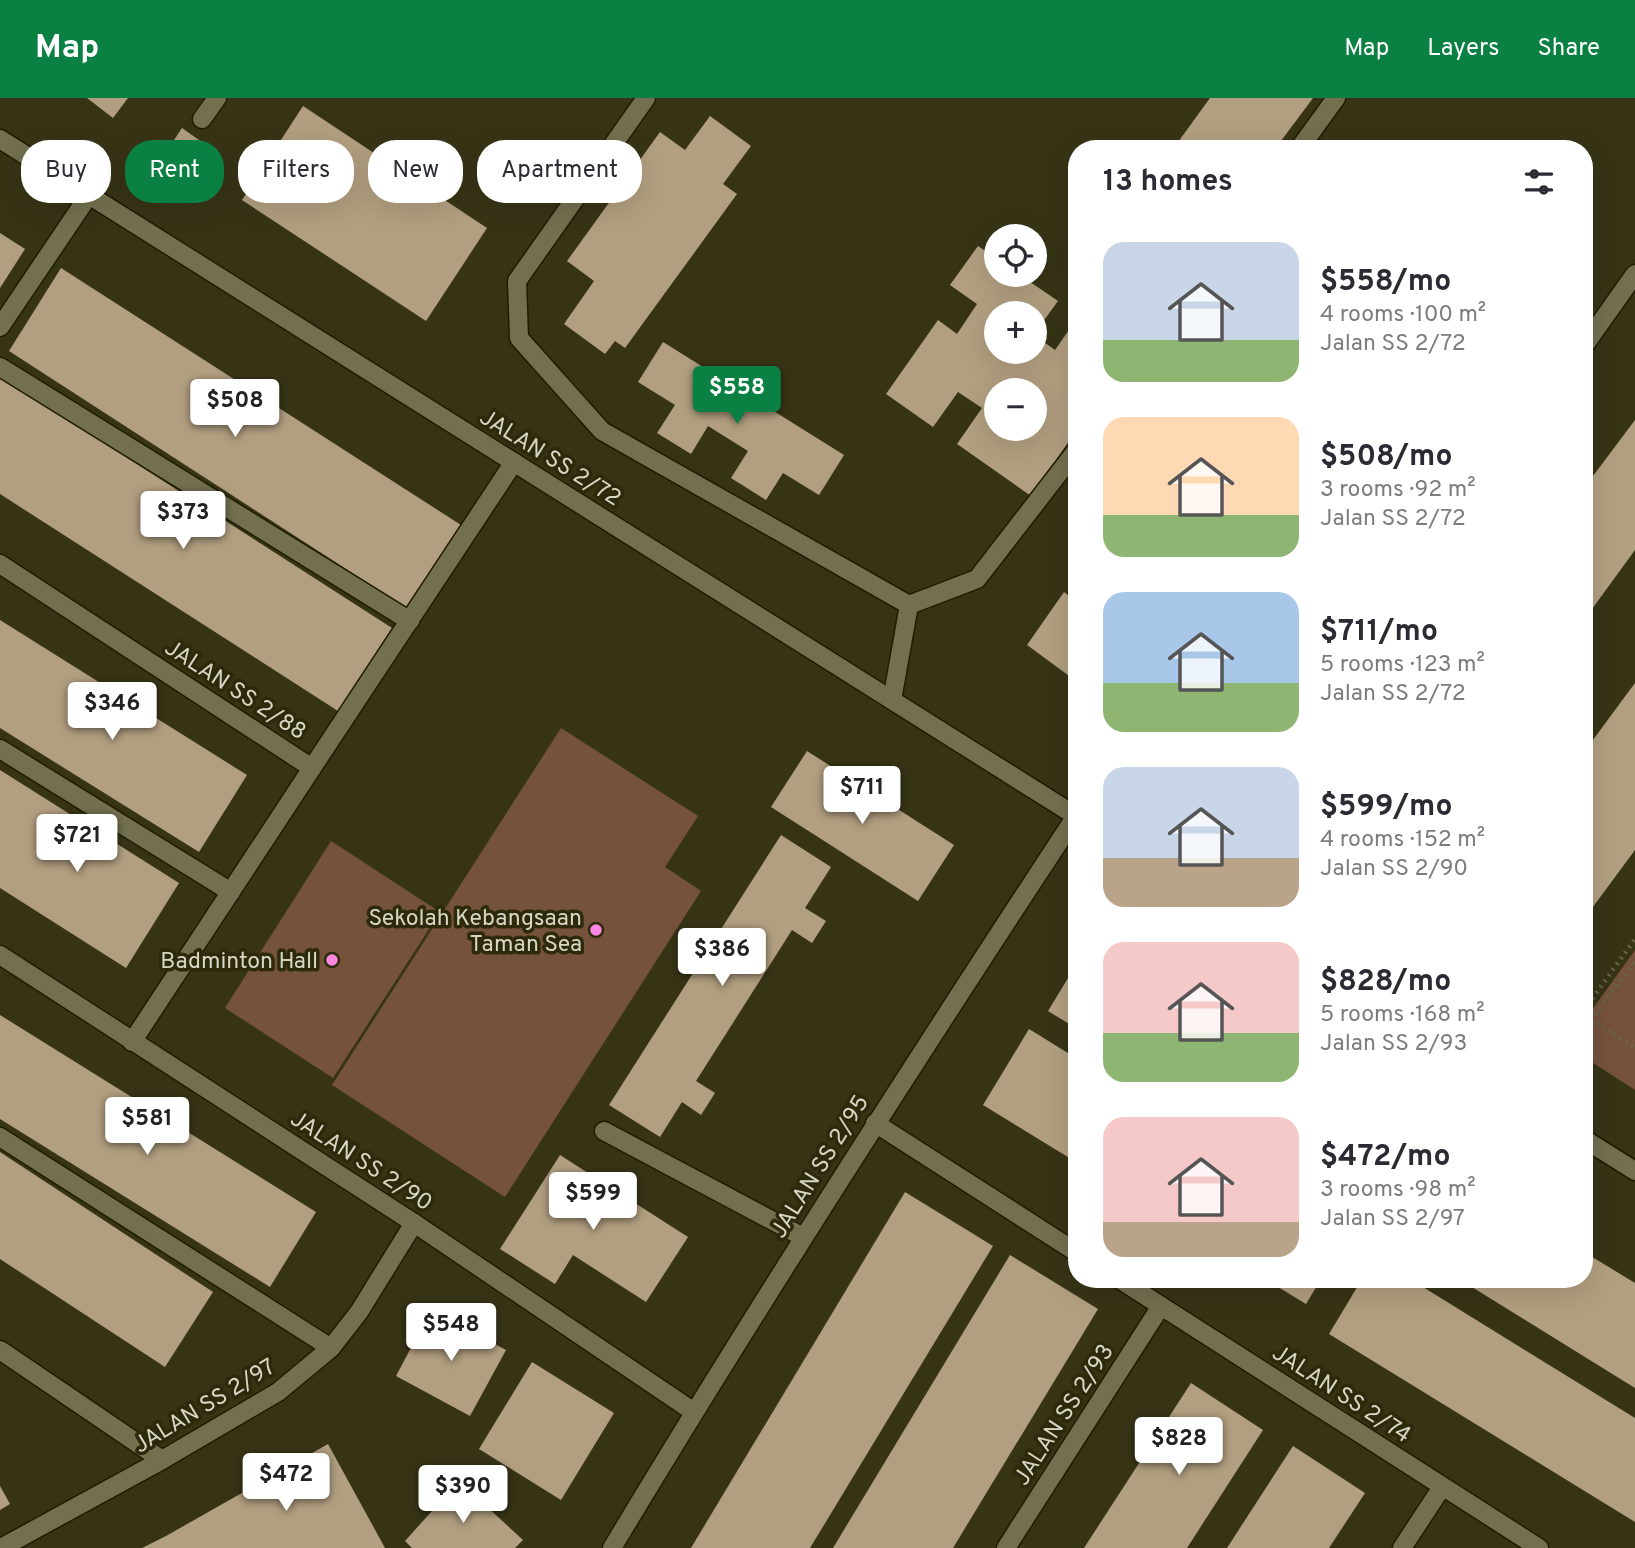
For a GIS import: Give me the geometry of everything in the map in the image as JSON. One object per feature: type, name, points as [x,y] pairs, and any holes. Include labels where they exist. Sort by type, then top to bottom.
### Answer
[{"type":"street","points":[[202,119],[217,98]]},
{"type":"street","points":[[646,98],[517,281],[519,338],[602,431],[908,605]]},
{"type":"street","points":[[1306,140],[1336,98]]},
{"type":"street","name":"JALAN SS 2/72","points":[[0,139],[21,152]]},
{"type":"street","points":[[0,327],[84,203]]},
{"type":"street","name":"JALAN SS 2/72","points":[[102,203],[1068,811]]},
{"type":"street","points":[[1593,333],[1635,274]]},
{"type":"street","points":[[0,367],[410,621]]},
{"type":"street","points":[[908,605],[977,579],[1068,461]]},
{"type":"street","points":[[312,768],[514,462]]},
{"type":"street","name":"JALAN SS 2/88","points":[[0,564],[312,768],[132,1042]]},
{"type":"street","points":[[892,700],[908,605]]},
{"type":"street","points":[[0,750],[231,892]]},
{"type":"street","name":"JALAN SS 2/95","points":[[612,1548],[874,1123],[1068,828]]},
{"type":"street","name":"JALAN SS 2/90","points":[[0,955],[414,1223],[694,1412]]},
{"type":"street","points":[[874,1123],[1068,1247]]},
{"type":"street","points":[[604,1131],[803,1237]]},
{"type":"street","points":[[0,1137],[331,1349]]},
{"type":"street","points":[[1593,1145],[1635,1171]]},
{"type":"street","name":"JALAN SS 2/97","points":[[1,1548],[162,1460],[278,1392],[331,1349],[359,1312],[414,1223]]},
{"type":"street","name":"JALAN SS 2/74","points":[[1133,1288],[1539,1548]]},
{"type":"street","name":"JALAN SS 2/93","points":[[1006,1548],[1161,1306]]},
{"type":"street","points":[[0,1350],[162,1460]]},
{"type":"street","points":[[1402,1548],[1442,1487]]},
{"type":"path","points":[[1593,998],[1635,940]]},
{"type":"path","points":[[1593,1017],[1635,961]]},
{"type":"path","points":[[1593,1021],[1635,1047]]},
{"type":"shaded area","points":[[561,728],[698,816],[665,867],[701,891],[505,1197],[332,1085]]},
{"type":"shaded area","name":"Badminton Hall","points":[[331,841],[440,912],[333,1078],[225,1008]]},
{"type":"shaded area","points":[[1635,950],[1635,1090],[1593,1063],[1593,1008]]},
{"type":"building","points":[[87,98],[128,98],[113,118]]},
{"type":"building","points":[[1210,98],[1313,98],[1282,140],[1180,140]]},
{"type":"building","points":[[303,106],[368,149],[368,203],[449,203],[487,228],[426,321],[247,203],[354,203],[354,140],[281,140]]},
{"type":"building","points":[[710,116],[751,146],[723,184],[737,194],[625,348],[615,341],[605,354],[564,324],[594,281],[567,261],[609,203],[642,203],[642,157],[660,132],[685,150]]},
{"type":"building","points":[[182,128],[199,140],[174,140]]},
{"type":"building","points":[[0,233],[25,249],[0,288]]},
{"type":"building","points":[[978,246],[984,250],[984,287],[1038,287],[1058,301],[1047,316],[1047,301],[984,301],[984,364],[1047,364],[1047,344],[1055,350],[1068,331],[1068,443],[1031,496],[957,444],[982,408],[958,392],[933,427],[886,394],[938,320],[957,334],[977,304],[950,285]]},
{"type":"building","points":[[61,268],[461,525],[408,609],[9,351]]},
{"type":"building","points":[[663,342],[844,455],[819,495],[783,473],[766,500],[731,478],[748,451],[708,426],[691,454],[657,433],[675,405],[638,382]]},
{"type":"building","points":[[0,376],[392,628],[338,711],[0,494]]},
{"type":"building","points":[[1635,420],[1635,550],[1593,608],[1593,476]]},
{"type":"building","points":[[1064,592],[1068,595],[1068,675],[1027,645]]},
{"type":"building","points":[[0,620],[247,775],[199,852],[0,728]]},
{"type":"building","points":[[1635,683],[1635,850],[1593,907],[1593,740]]},
{"type":"building","points":[[807,751],[954,845],[918,901],[771,807]]},
{"type":"building","points":[[0,770],[179,883],[126,968],[0,888]]},
{"type":"building","points":[[781,835],[831,867],[805,908],[826,921],[812,943],[792,930],[696,1081],[715,1093],[701,1115],[682,1102],[660,1137],[609,1105]]},
{"type":"building","points":[[1068,978],[1068,1023],[1048,1011]]},
{"type":"building","points":[[0,1015],[316,1212],[270,1287],[0,1119]]},
{"type":"building","points":[[1029,1029],[1068,1053],[1068,1157],[983,1105]]},
{"type":"building","points":[[0,1152],[213,1292],[165,1367],[0,1259]]},
{"type":"building","points":[[560,1155],[688,1237],[646,1302],[573,1255],[555,1284],[500,1249]]},
{"type":"building","points":[[905,1192],[993,1246],[810,1548],[691,1548]]},
{"type":"building","points":[[1010,1255],[1098,1309],[953,1548],[833,1548]]},
{"type":"building","points":[[1593,1257],[1635,1283],[1635,1388],[1474,1288],[1593,1288]]},
{"type":"building","points":[[1280,1288],[1316,1288],[1306,1304]]},
{"type":"building","points":[[1357,1288],[1425,1288],[1635,1418],[1635,1522],[1329,1334]]},
{"type":"building","points":[[431,1310],[506,1350],[470,1416],[396,1376]]},
{"type":"building","points":[[532,1362],[614,1413],[561,1500],[479,1449]]},
{"type":"building","points":[[1191,1383],[1263,1430],[1187,1548],[1084,1548]]},
{"type":"building","points":[[328,1444],[385,1548],[142,1548],[166,1536]]},
{"type":"building","points":[[1293,1446],[1365,1493],[1329,1548],[1227,1548]]},
{"type":"building","points":[[459,1481],[523,1540],[515,1548],[412,1548],[405,1541]]},
{"type":"building","points":[[0,1486],[10,1504],[0,1510]]},
{"type":"place","name":"Sekolah Kebangsaan Taman Sea","points":[[596,930]]},
{"type":"place","name":"Badminton Hall","points":[[332,960]]}]
